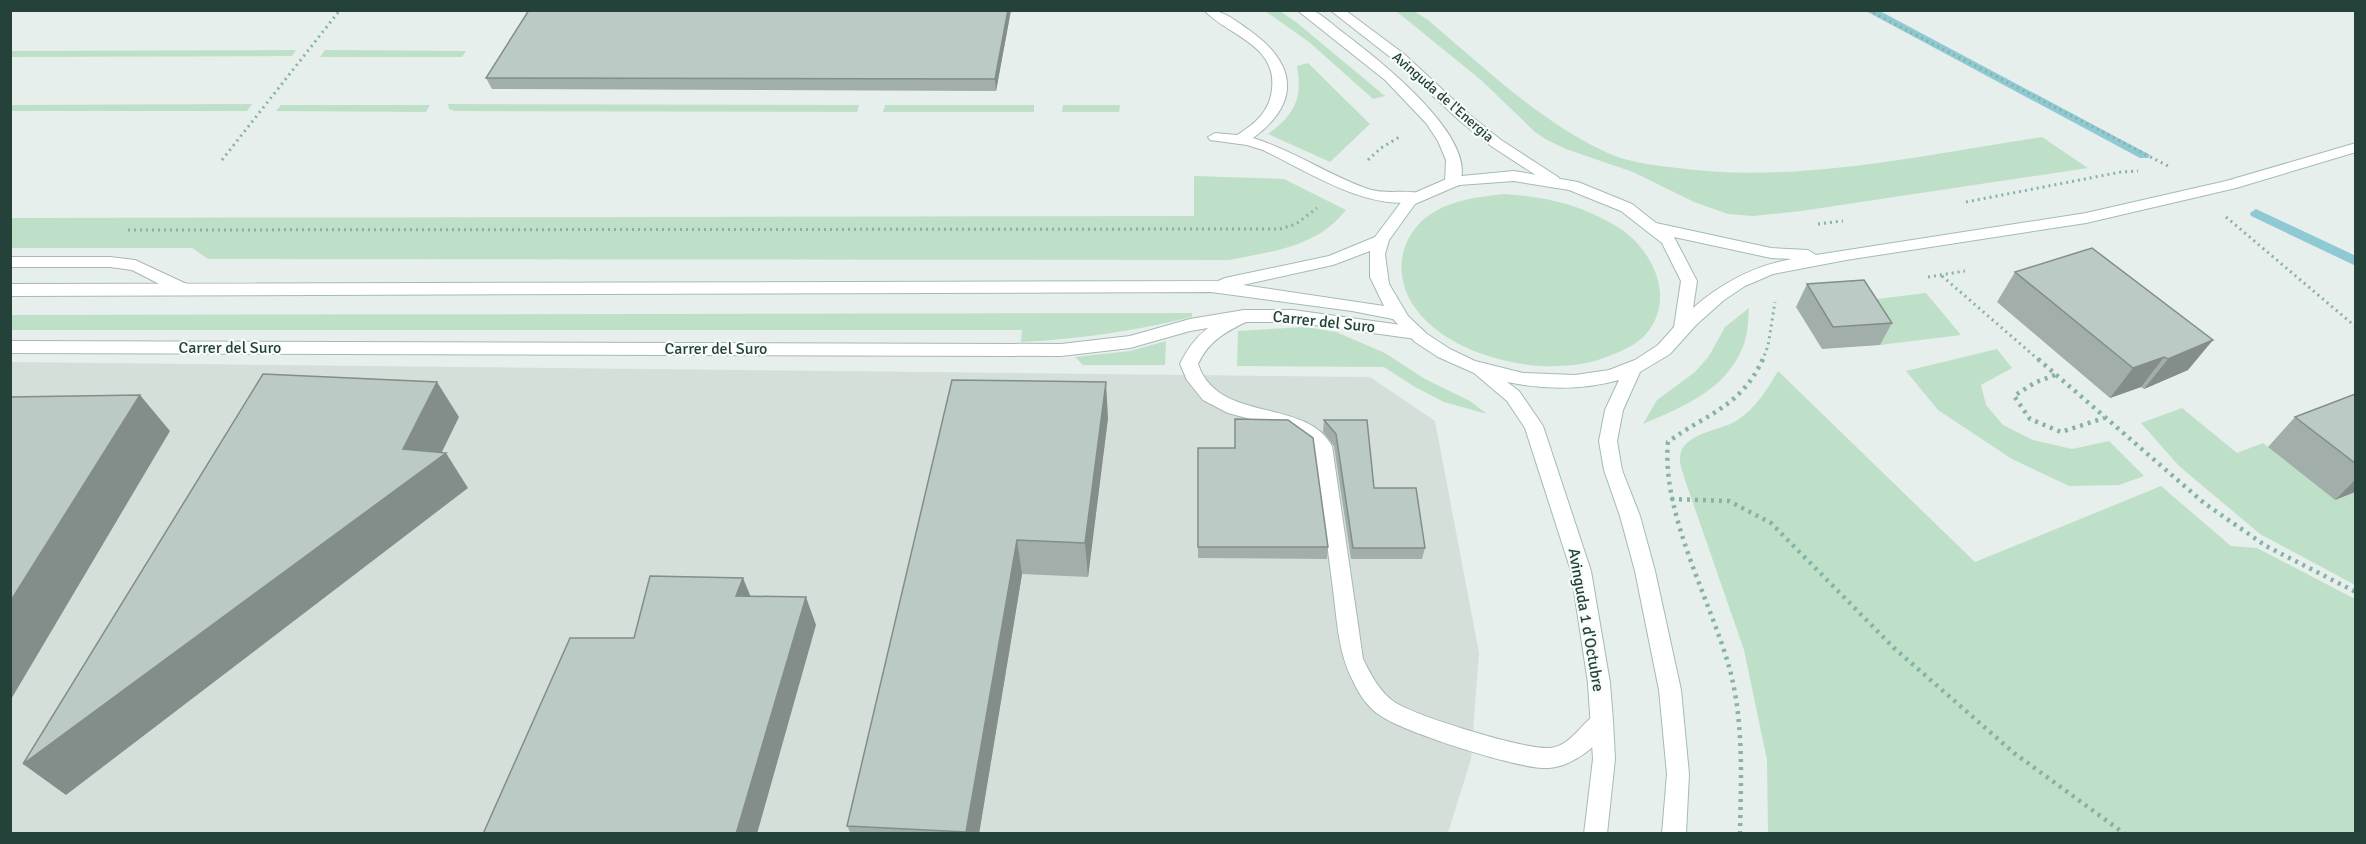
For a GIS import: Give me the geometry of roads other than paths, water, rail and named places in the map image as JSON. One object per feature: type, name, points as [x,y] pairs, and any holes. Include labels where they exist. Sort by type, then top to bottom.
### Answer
[{"type":"street","points":[[1210,10],[1260,46],[1274,60],[1280,72],[1278,100],[1274,107],[1265,121],[1240,140]]},
{"type":"street","name":"Avinguda de l'Energia","points":[[1302,10],[1376,64],[1437,125],[1453,159],[1453,183]]},
{"type":"street","name":"Avinguda de l'Energia","points":[[1336,10],[1399,57],[1481,131],[1553,180]]},
{"type":"street","points":[[1215,137],[1268,147],[1362,192],[1386,198],[1418,197]]},
{"type":"street","points":[[1682,329],[1689,309],[1690,287],[1674,250],[1653,227],[1639,216],[1607,198],[1553,180],[1501,176],[1453,183],[1418,197],[1391,220],[1381,240],[1377,257],[1378,276],[1385,295],[1397,314],[1416,333],[1443,352],[1506,376],[1546,382],[1592,380],[1633,369],[1662,351],[1682,329],[1729,286],[1764,271],[1830,257],[1926,244],[2102,215],[2195,193],[2313,161],[2355,147]]},
{"type":"street","points":[[1653,227],[1771,253],[1830,257]]},
{"type":"street","points":[[1211,286],[1333,260],[1381,240]]},
{"type":"street","points":[[10,261],[110,262],[135,265],[184,290]]},
{"type":"street","points":[[10,290],[1211,286],[1353,305],[1397,314]]},
{"type":"street","points":[[1244,316],[1210,332],[1195,349],[1188,364],[1193,376],[1209,395],[1234,408],[1297,426],[1323,446],[1353,659],[1364,684],[1389,710],[1429,726],[1522,756],[1550,759],[1574,750],[1602,721]]},
{"type":"street","name":"Carrer del Suro","points":[[10,347],[1061,350],[1130,342],[1190,325],[1244,316],[1293,316],[1416,333]]},
{"type":"street","name":"Avinguda 1 d'Octubre","points":[[1475,366],[1513,396],[1534,426],[1581,571],[1599,683],[1602,721],[1604,759],[1595,834]]},
{"type":"street","points":[[1633,369],[1614,410],[1608,441],[1613,470],[1630,516],[1645,571],[1670,690],[1678,774],[1674,834]]},
{"type":"waterway","points":[[1869,10],[2144,155]]},
{"type":"waterway","points":[[2256,213],[2356,262]]}]
